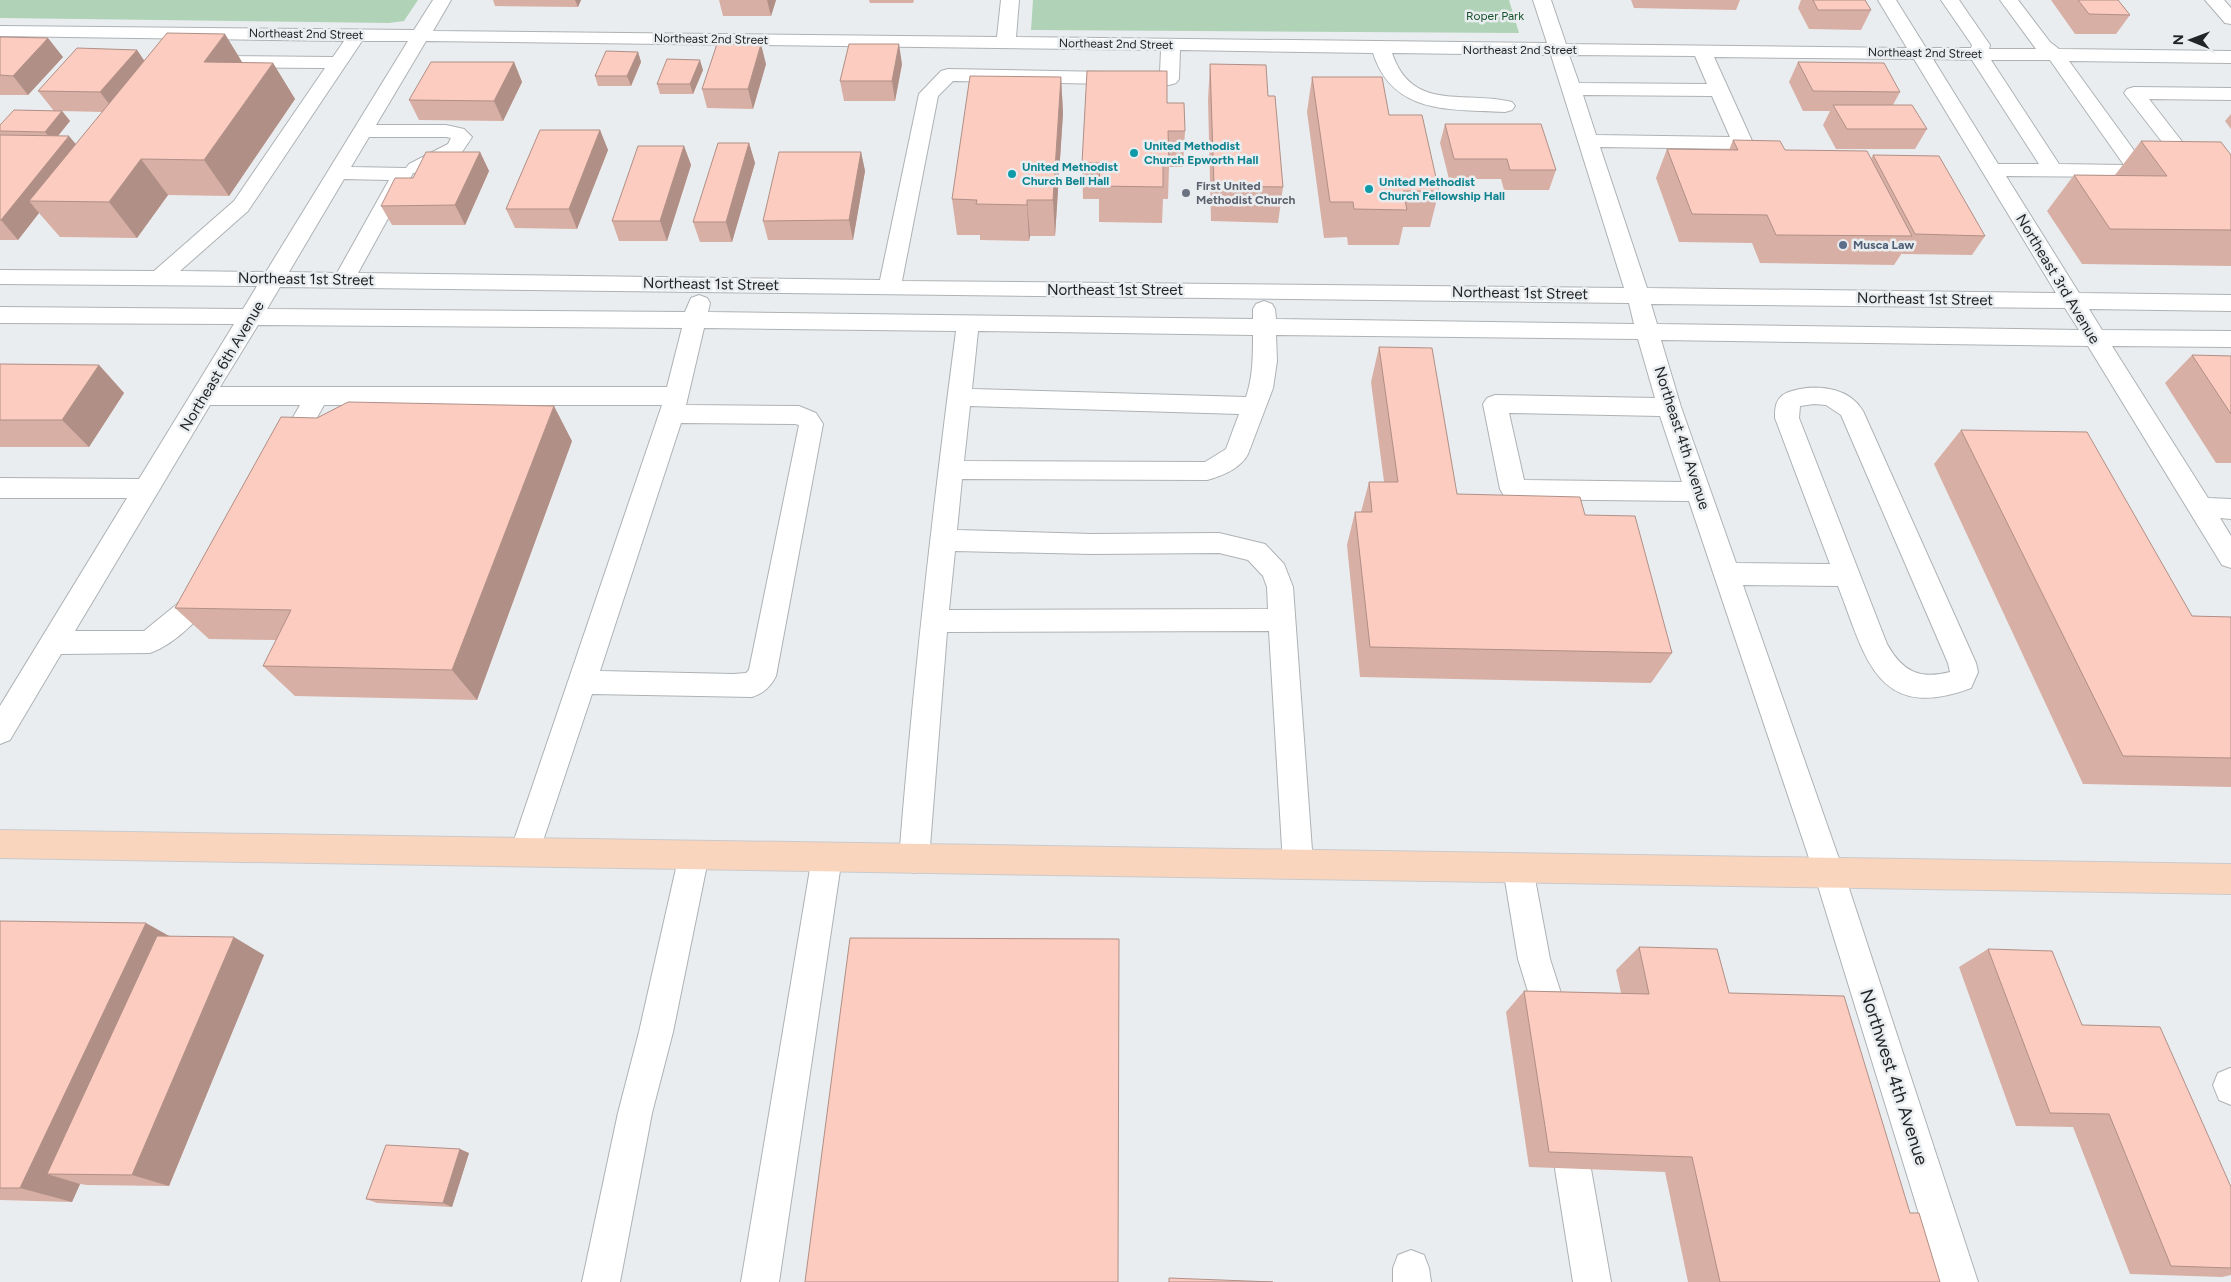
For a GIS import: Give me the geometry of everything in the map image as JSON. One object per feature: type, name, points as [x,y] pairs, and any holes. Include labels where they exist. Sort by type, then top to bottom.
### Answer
[{"type":"main road","points":[[0,844],[2231,879]]},
{"type":"street","name":"Northeast 6th Avenue","points":[[0,731],[276,278],[442,0]]},
{"type":"street","points":[[1006,42],[1010,0]]},
{"type":"street","name":"Northeast 4th Avenue","points":[[1542,0],[1637,294],[1669,407],[1728,574],[1829,873]]},
{"type":"street","name":"Northeast 3rd Avenue","points":[[1887,0],[2231,558]]},
{"type":"street","points":[[1950,0],[1980,45],[1978,54],[2053,170]]},
{"type":"street","points":[[1992,170],[2139,170],[2056,55],[2043,46],[2009,0]]},
{"type":"street","points":[[2214,0],[2231,19]]},
{"type":"street","name":"Northeast 2nd Street","points":[[0,31],[421,36],[454,45],[1006,42],[2231,57]]},
{"type":"street","points":[[231,34],[210,61],[338,63]]},
{"type":"street","points":[[160,278],[188,251],[241,206],[357,35]]},
{"type":"street","points":[[889,288],[929,94],[948,75],[956,42]]},
{"type":"street","points":[[948,75],[1169,79],[1171,44]]},
{"type":"street","points":[[1381,48],[1385,66],[1394,80],[1407,92],[1426,99],[1505,106]]},
{"type":"street","points":[[1588,141],[1743,143],[1702,51]]},
{"type":"street","points":[[1571,89],[1719,90]]},
{"type":"street","points":[[2194,170],[2134,92],[2231,94]]},
{"type":"street","points":[[338,173],[404,174],[455,148],[462,137],[457,132],[408,123],[364,131]]},
{"type":"street","points":[[344,279],[404,174]]},
{"type":"street","name":"Northeast 1st Street","points":[[0,277],[276,278],[889,288],[1637,294],[2231,303]]},
{"type":"street","points":[[525,852],[584,682],[674,405],[704,285]]},
{"type":"street","points":[[951,470],[1206,471],[1219,466],[1236,454],[1262,379],[1266,326],[1263,290]]},
{"type":"street","points":[[0,315],[252,315],[2231,339]]},
{"type":"street","points":[[914,859],[942,540],[968,323]]},
{"type":"street","points":[[203,396],[317,396],[674,405],[799,415],[807,419],[811,424],[762,676],[752,685],[734,686],[584,682]]},
{"type":"street","points":[[273,473],[317,396]]},
{"type":"street","points":[[1802,396],[1826,396],[1837,399],[1846,404],[1851,411],[1962,663],[1964,672],[1961,680],[1948,685],[1929,686],[1911,684],[1897,678],[1884,665],[1880,657],[1847,575],[1787,418],[1788,404],[1793,399],[1802,396]]},
{"type":"street","points":[[959,397],[1253,406]]},
{"type":"street","points":[[1669,407],[1495,404],[1513,489],[1699,492]]},
{"type":"street","points":[[0,488],[147,489]]},
{"type":"street","points":[[2200,508],[2231,509]]},
{"type":"street","points":[[942,540],[1092,544],[1219,543],[1256,550],[1274,571],[1280,587],[1298,864]]},
{"type":"street","points":[[54,642],[150,642],[192,608],[220,568]]},
{"type":"street","points":[[1728,574],[1847,575]]},
{"type":"street","points":[[934,621],[1282,620]]},
{"type":"street","points":[[601,1282],[635,1113],[656,1032],[694,855]]},
{"type":"street","points":[[760,1282],[827,857]]},
{"type":"street","points":[[1518,868],[1534,960],[1550,1012]]},
{"type":"street","name":"Northwest 4th Avenue","points":[[1829,873],[1959,1282]]},
{"type":"street","points":[[1573,1169],[1592,1282]]},
{"type":"green space","points":[[0,0],[418,0],[404,21],[389,23],[0,18]]},
{"type":"green space","name":"Roper Park","points":[[1033,0],[1509,0],[1519,33],[1031,30]]},
{"type":"building","points":[[1813,0],[1865,0],[1871,10],[1818,10]]},
{"type":"building","points":[[2078,0],[2118,0],[2130,15],[2089,14]]},
{"type":"building","points":[[167,33],[225,34],[204,62],[273,63],[204,160],[141,159],[109,202],[29,201]]},
{"type":"building","points":[[0,37],[48,38],[13,76],[0,75]]},
{"type":"building","points":[[717,44],[761,44],[748,89],[702,89]]},
{"type":"building","points":[[849,44],[899,44],[892,81],[840,81]]},
{"type":"building","points":[[77,48],[137,50],[100,92],[38,91]]},
{"type":"building","points":[[606,51],[638,52],[627,76],[595,76]]},
{"type":"building","points":[[667,59],[700,60],[690,84],[657,84]]},
{"type":"building","points":[[431,62],[514,62],[494,101],[409,100]]},
{"type":"building","points":[[1798,62],[1884,63],[1900,92],[1813,91]]},
{"type":"building","points":[[1210,64],[1266,65],[1268,96],[1275,96],[1283,187],[1214,186]]},
{"type":"building","name":"United Methodist Church Epworth Hall","points":[[1087,71],[1167,71],[1167,103],[1184,103],[1185,131],[1168,131],[1169,163],[1163,163],[1163,187],[1099,186],[1100,163],[1082,163]]},
{"type":"building","name":"United Methodist Church Bell Hall","points":[[970,76],[1061,77],[1053,200],[1027,200],[1027,205],[976,204],[977,200],[952,199]]},
{"type":"building","points":[[1312,77],[1382,77],[1389,115],[1422,115],[1439,191],[1403,191],[1407,210],[1354,209],[1353,202],[1330,202]]},
{"type":"building","points":[[1833,105],[1912,105],[1927,129],[1847,129]]},
{"type":"building","points":[[14,110],[62,111],[45,132],[0,131],[0,125]]},
{"type":"building","points":[[1445,124],[1541,124],[1556,170],[1510,170],[1507,159],[1454,159]]},
{"type":"building","points":[[540,130],[600,130],[569,209],[506,209]]},
{"type":"building","points":[[0,135],[69,136],[1,220],[0,220]]},
{"type":"building","points":[[1733,140],[1780,141],[1785,150],[1867,151],[1912,236],[1776,235],[1767,215],[1692,214],[1667,149],[1738,150]]},
{"type":"building","points":[[2141,141],[2221,142],[2231,155],[2231,230],[2110,229],[2074,175],[2167,176]]},
{"type":"building","points":[[718,143],[749,143],[726,222],[693,222]]},
{"type":"building","points":[[638,146],[684,146],[660,221],[612,221]]},
{"type":"building","points":[[426,152],[480,152],[455,205],[381,206],[395,178],[413,178]]},
{"type":"building","points":[[779,152],[861,152],[849,220],[763,221]]},
{"type":"building","points":[[1873,155],[1939,156],[1985,236],[1915,234]]},
{"type":"building","points":[[1379,347],[1432,348],[1457,494],[1580,497],[1585,515],[1635,516],[1672,653],[1370,647],[1355,512],[1372,512],[1369,482],[1398,482]]},
{"type":"building","points":[[2192,355],[2231,356],[2231,414]]},
{"type":"building","points":[[0,364],[99,365],[62,420],[0,420]]},
{"type":"building","points":[[348,402],[554,406],[452,670],[263,666],[291,610],[175,608],[281,417],[317,418]]},
{"type":"building","points":[[1961,430],[2087,432],[2192,616],[2231,617],[2231,758],[2123,756]]},
{"type":"building","points":[[0,921],[146,923],[20,1188],[0,1188]]},
{"type":"building","points":[[157,936],[234,937],[132,1175],[47,1174]]},
{"type":"building","points":[[850,938],[1119,939],[1118,1282],[805,1282]]},
{"type":"building","points":[[1639,947],[1717,949],[1729,993],[1844,996],[1910,1213],[1919,1213],[1940,1282],[1720,1282],[1692,1157],[1549,1152],[1524,991],[1649,994]]},
{"type":"building","points":[[1988,949],[2052,951],[2082,1025],[2160,1027],[2231,1187],[2231,1268],[2171,1266],[2109,1114],[2050,1113]]},
{"type":"building","points":[[386,1145],[460,1149],[443,1203],[366,1199]]},
{"type":"building","points":[[1169,1278],[1273,1282],[1169,1282]]},
{"type":"place","name":"United Methodist Church Epworth Hall","points":[[1134,153]]},
{"type":"place","name":"United Methodist Church Bell Hall","points":[[1012,174]]},
{"type":"place","name":"United Methodist Church Fellowship Hall","points":[[1369,189]]},
{"type":"place","name":"First United Methodist Church","points":[[1186,193]]},
{"type":"place","name":"Musca Law","points":[[1843,245]]}]
